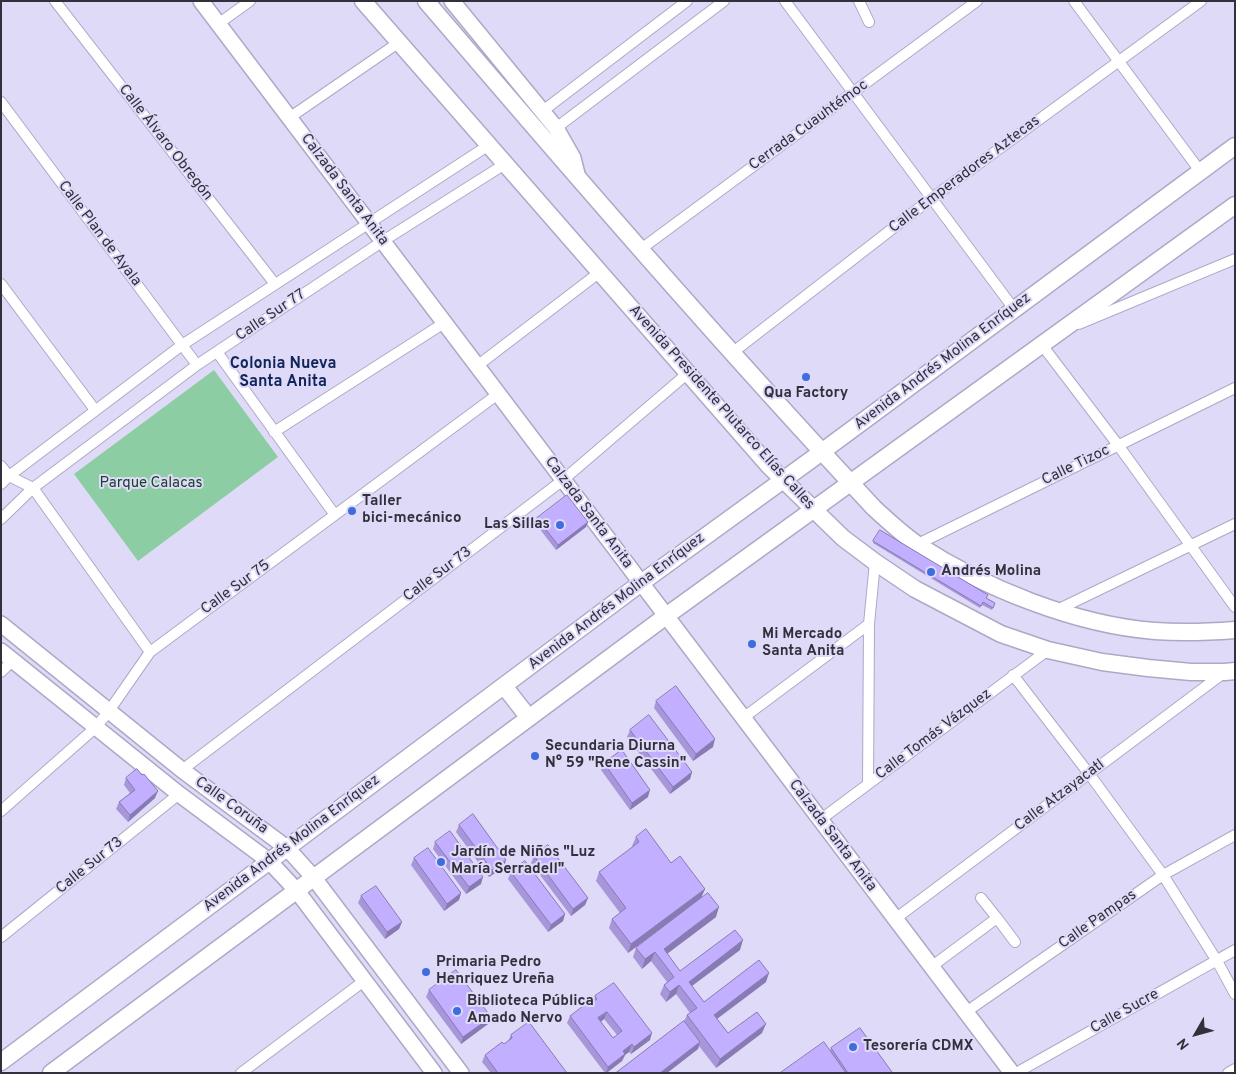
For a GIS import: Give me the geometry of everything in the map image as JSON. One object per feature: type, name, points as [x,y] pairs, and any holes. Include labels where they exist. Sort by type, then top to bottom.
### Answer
[{"type":"main road","name":"Avenida Presidente Plutarco Elías Calles","points":[[363,1],[783,480],[843,538],[915,589],[1001,634],[1048,650],[1102,662],[1148,668],[1230,672]]},
{"type":"main road","points":[[426,1],[732,353],[874,508],[896,528],[964,572],[1004,591],[1057,610],[1119,626],[1154,631],[1196,633],[1235,630]]},
{"type":"main road","name":"Avenida Andrés Molina Enríquez","points":[[1,1062],[641,583],[822,452],[1235,146]]},
{"type":"main road","points":[[51,1073],[666,616],[1060,332],[1232,212]]},
{"type":"main road","points":[[504,686],[529,718]]},
{"type":"street","name":"Calle Álvaro Obregón","points":[[55,1],[274,284]]},
{"type":"street","name":"Calzada Santa Anita","points":[[201,1],[1012,1073]]},
{"type":"street","points":[[218,24],[250,1]]},
{"type":"street","points":[[452,1],[544,110],[573,158],[578,178]]},
{"type":"street","points":[[544,110],[687,1]]},
{"type":"street","points":[[785,1],[1014,309]]},
{"type":"street","points":[[859,1],[869,22]]},
{"type":"street","name":"Cerrada Cuauhtémoc","points":[[641,249],[977,1]]},
{"type":"street","points":[[1074,1],[1200,171]]},
{"type":"street","name":"Calle Emperadores Aztecas","points":[[732,353],[932,198],[1201,1]]},
{"type":"street","points":[[556,128],[723,2]]},
{"type":"street","points":[[289,118],[398,43]]},
{"type":"street","name":"Calle Plan de Ayala","points":[[1,102],[197,366]]},
{"type":"street","name":"Calle Sur 77","points":[[1,484],[182,345],[489,145]]},
{"type":"street","name":"Calle Sur 77","points":[[1,519],[33,488],[197,366],[383,241],[505,164]]},
{"type":"street","points":[[1060,332],[1235,259]]},
{"type":"street","points":[[477,366],[600,272]]},
{"type":"street","points":[[1,284],[95,410]]},
{"type":"street","points":[[274,432],[444,323]]},
{"type":"street","points":[[1042,345],[1118,445],[1235,607]]},
{"type":"street","points":[[217,352],[334,515]]},
{"type":"street","name":"Calle Sur 73","points":[[182,770],[563,480],[688,373]]},
{"type":"street","name":"Calle Tizoc","points":[[918,544],[1235,388]]},
{"type":"street","name":"Calle Sur 75","points":[[1,811],[95,728],[150,652],[498,394]]},
{"type":"street","points":[[1,466],[9,476],[33,488],[150,652]]},
{"type":"street","points":[[1057,610],[1235,524]]},
{"type":"street","points":[[868,784],[869,624],[875,562]]},
{"type":"street","name":"Calle Coruña","points":[[1,624],[182,770],[287,848],[314,878],[461,1073]]},
{"type":"street","points":[[744,718],[869,624]]},
{"type":"street","name":"Calle Tomás Vázquez","points":[[820,820],[1048,650]]},
{"type":"street","points":[[1,672],[7,656]]},
{"type":"street","name":"Calle Coruña","points":[[7,656],[179,794],[269,861],[297,891],[430,1071]]},
{"type":"street","name":"Calle Atzayacatl","points":[[895,919],[1230,672]]},
{"type":"street","points":[[1013,675],[1090,775],[1163,875],[1217,961],[1235,994]]},
{"type":"street","name":"Calle Sur 73","points":[[1,937],[179,794]]},
{"type":"street","name":"Calle Pampas","points":[[966,1012],[1163,875],[1235,835]]},
{"type":"street","points":[[981,898],[1015,942]]},
{"type":"street","points":[[931,967],[997,918]]},
{"type":"street","name":"Calle Sucre","points":[[1016,1073],[1235,950]]},
{"type":"street","points":[[241,1073],[364,981]]},
{"type":"street","points":[[1228,1073],[1235,1069]]},
{"type":"green space","name":"Parque Calacas","points":[[214,370],[278,457],[138,561],[74,474]]},
{"type":"building","name":"Las Sillas","points":[[567,495],[588,522],[558,545],[537,518]]},
{"type":"building","points":[[880,530],[988,595],[986,598],[995,603],[993,608],[983,602],[981,606],[873,541]]},
{"type":"building","points":[[676,686],[715,739],[696,754],[656,701]]},
{"type":"building","points":[[649,715],[692,772],[673,787],[630,730]]},
{"type":"building","points":[[622,750],[650,790],[632,803],[604,763]]},
{"type":"building","points":[[137,769],[142,775],[144,774],[158,791],[130,815],[119,802],[135,790],[126,778]]},
{"type":"building","points":[[473,814],[506,860],[492,870],[459,825]]},
{"type":"building","points":[[646,829],[671,863],[680,856],[705,889],[631,944],[612,919],[626,908],[599,872],[639,842],[636,837]]},
{"type":"building","points":[[450,831],[483,877],[469,887],[435,842]]},
{"type":"building","points":[[548,845],[588,898],[573,909],[534,856]]},
{"type":"building","points":[[428,848],[461,893],[447,904],[414,858]]},
{"type":"building","points":[[525,861],[565,914],[551,925],[511,872]]},
{"type":"building","points":[[376,886],[402,922],[387,932],[361,896]]},
{"type":"building","points":[[708,893],[719,907],[664,949],[680,971],[735,930],[743,940],[689,982],[704,1002],[759,960],[769,973],[714,1015],[728,1033],[757,1012],[766,1024],[720,1059],[687,1015],[697,1008],[679,985],[670,992],[664,985],[674,977],[655,952],[645,959],[636,948]]},
{"type":"building","name":"Biblioteca Pública Amado Nervo","points":[[456,970],[491,1017],[463,1037],[429,990]]},
{"type":"building","points":[[614,983],[652,1033],[634,1047],[632,1044],[623,1051],[625,1054],[608,1067],[570,1016],[587,1003],[588,1005],[597,999],[595,996]],"holes":[[[607,1012],[622,1031],[613,1038],[598,1018]]]},
{"type":"building","points":[[684,1021],[700,1042],[660,1073],[616,1073]]},
{"type":"building","points":[[529,1022],[567,1073],[498,1073],[485,1055],[502,1042],[504,1044],[512,1038],[511,1035]]},
{"type":"building","name":"Tesorería CDMX","points":[[860,1028],[892,1073],[848,1073],[831,1048]]},
{"type":"building","points":[[824,1042],[846,1073],[780,1073]]},
{"type":"place","name":"Qua Factory","points":[[806,377]]},
{"type":"place","name":"Taller bici-mecánico","points":[[352,511]]},
{"type":"place","name":"Las Sillas","points":[[560,525]]},
{"type":"place","name":"Andrés Molina","points":[[931,572]]},
{"type":"place","name":"Mi Mercado Santa Anita","points":[[752,644]]},
{"type":"place","name":"Secundaria Diurna N° 59 \"Rene Cassin\"","points":[[535,756]]},
{"type":"place","name":"Jardín de Niños \"Luz María Serradell\"","points":[[441,862]]},
{"type":"place","name":"Primaria Pedro Henriquez Ureña","points":[[426,972]]},
{"type":"place","name":"Biblioteca Pública Amado Nervo","points":[[457,1011]]},
{"type":"place","name":"Tesorería CDMX","points":[[853,1047]]},
{"type":"district","name":"Colonia Nueva Santa Anita","points":[[283,374]]}]
